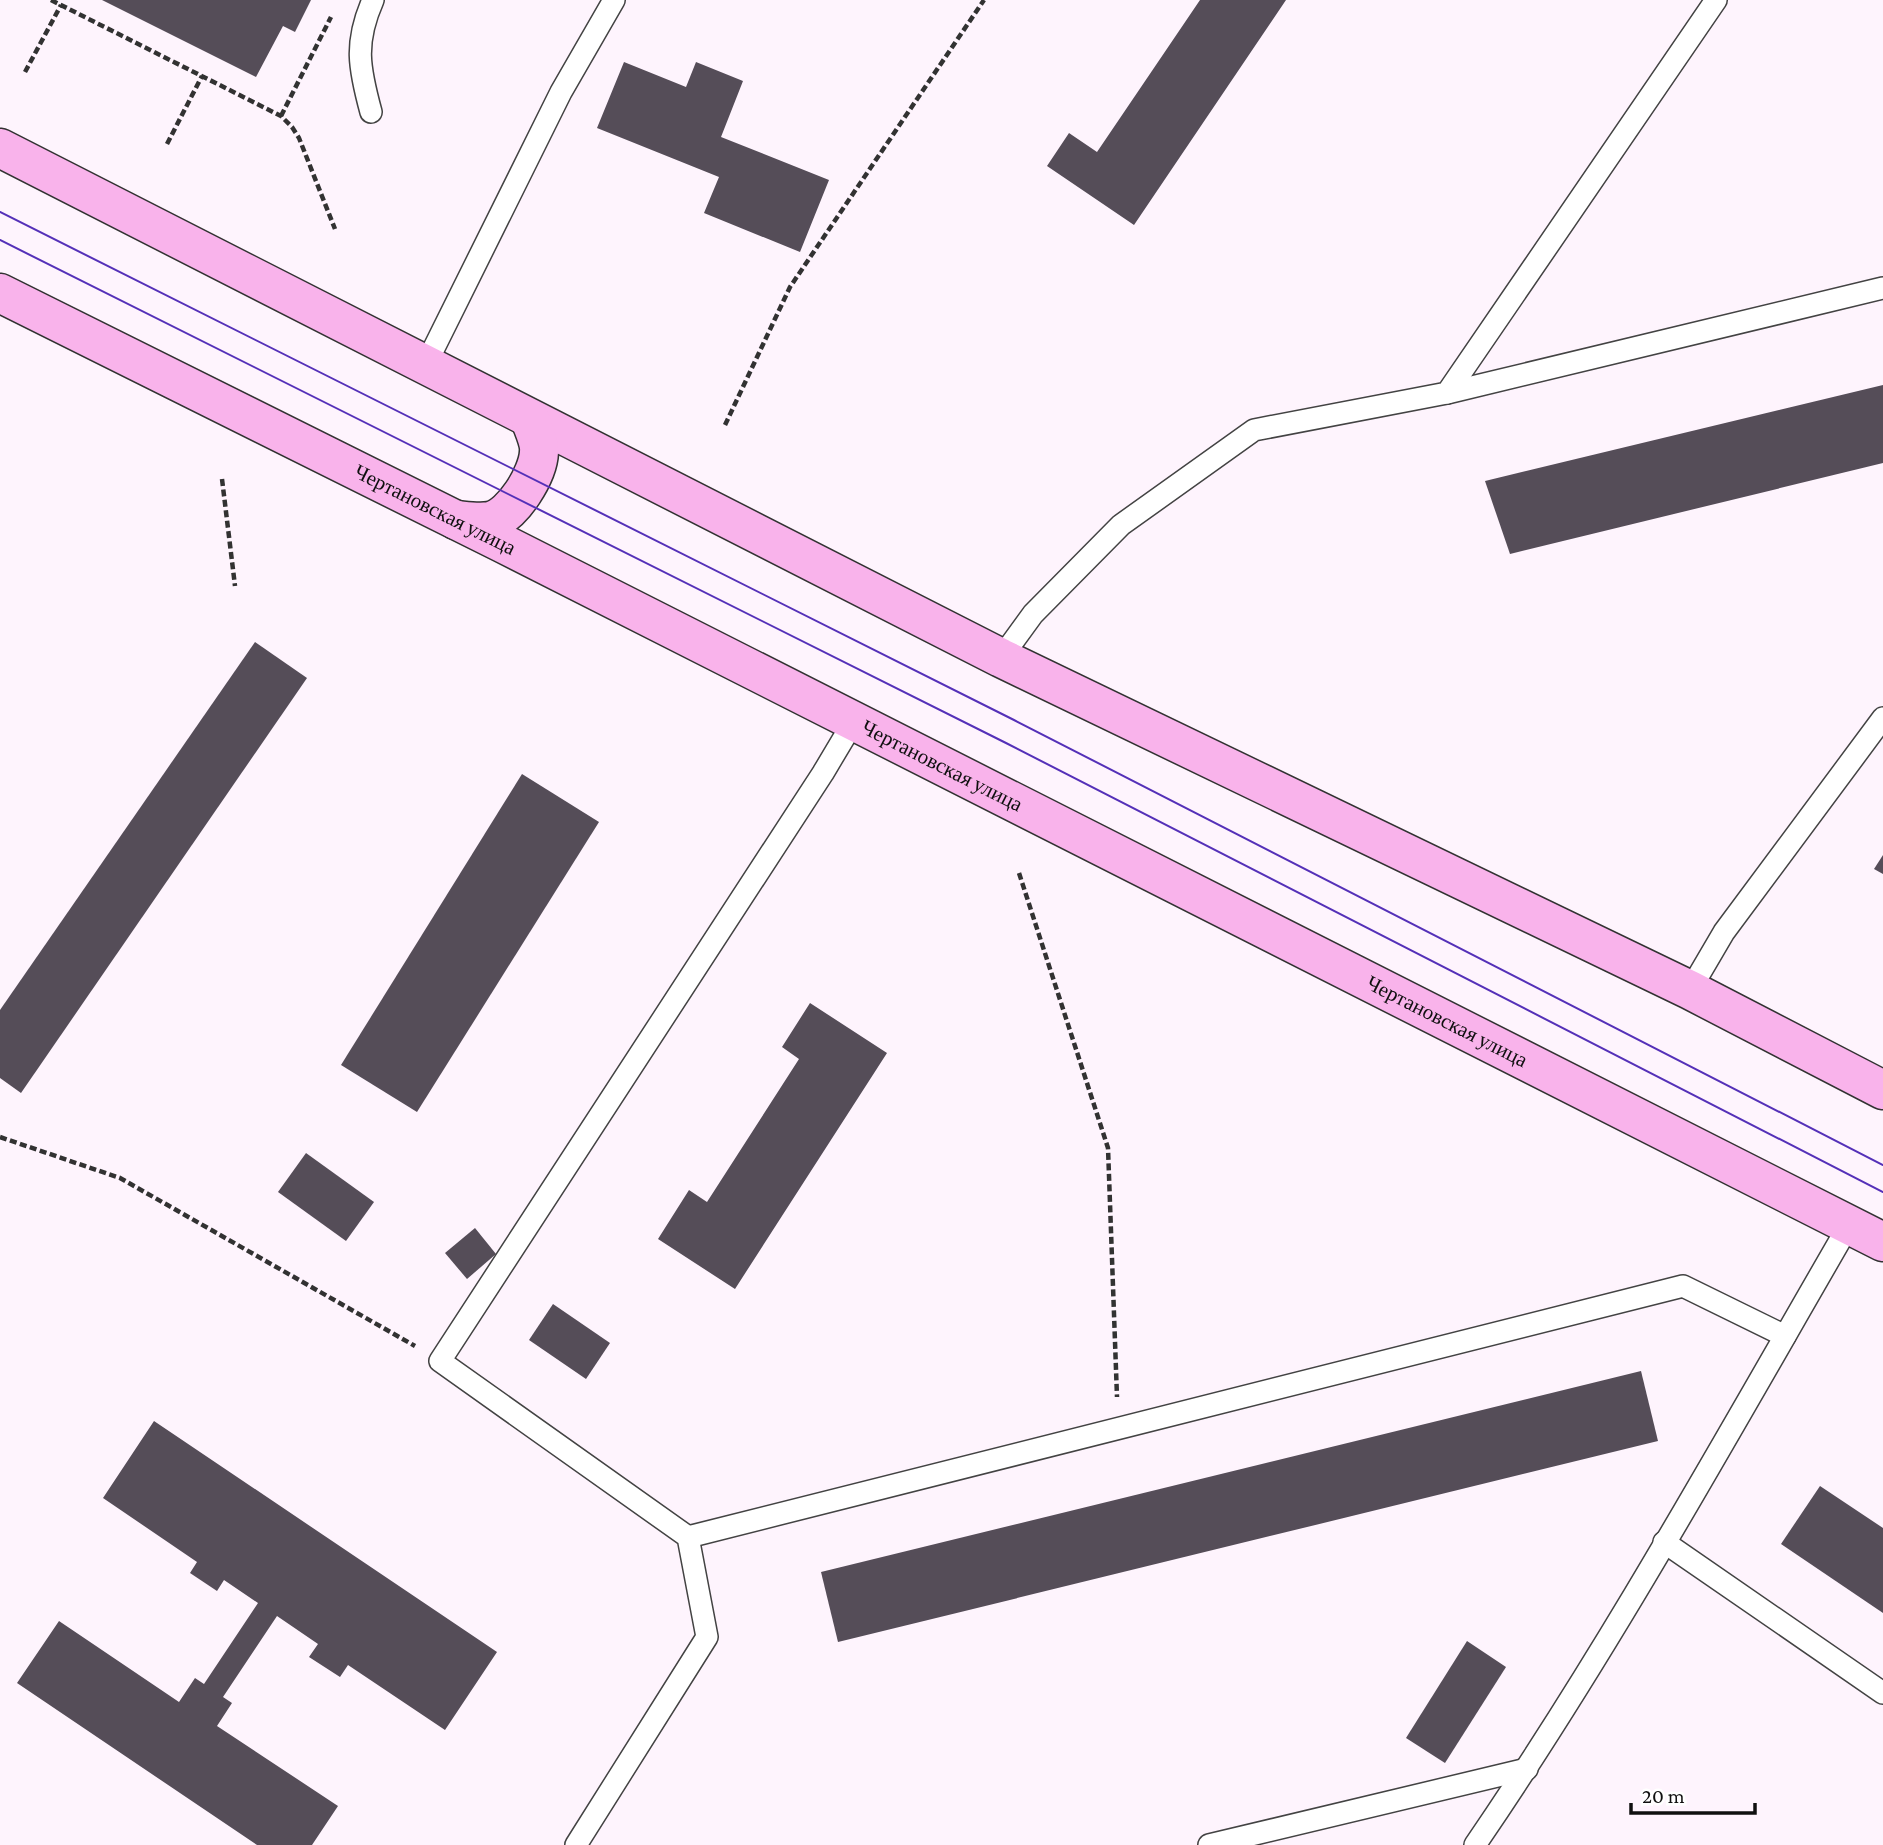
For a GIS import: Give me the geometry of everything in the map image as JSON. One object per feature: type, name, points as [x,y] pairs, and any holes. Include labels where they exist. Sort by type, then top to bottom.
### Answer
[{"type":"main road","points":[[0,148],[1002,657],[1690,990],[1883,1090]]},
{"type":"main road","name":"Чертановская улица","points":[[4,302],[456,520],[1883,1242]]},
{"type":"main road","points":[[456,520],[489,521],[505,516],[519,500],[539,451],[530,419]]},
{"type":"lane","points":[[371,111],[362,76],[359,47],[365,19],[373,0]]},
{"type":"lane","points":[[1447,393],[1716,0]]},
{"type":"lane","points":[[425,366],[604,3]]},
{"type":"lane","points":[[1002,657],[1033,614],[1121,525],[1254,430],[1447,393],[1883,288]]},
{"type":"lane","points":[[1690,990],[1724,932],[1883,718]]},
{"type":"lane","points":[[576,1845],[707,1637],[688,1537],[440,1360],[823,773],[854,721]]},
{"type":"lane","points":[[1475,1845],[1527,1769],[1664,1542],[1849,1225]]},
{"type":"lane","points":[[688,1537],[1683,1286],[1785,1336]]},
{"type":"lane","points":[[1664,1542],[1883,1693]]},
{"type":"lane","points":[[1209,1845],[1527,1769]]},
{"type":"path","points":[[51,0],[281,116],[299,138],[335,229]]},
{"type":"path","points":[[724,425],[790,287],[984,0]]},
{"type":"path","points":[[25,72],[61,5]]},
{"type":"path","points":[[281,116],[322,35]]},
{"type":"path","points":[[167,144],[202,76]]},
{"type":"path","points":[[222,479],[235,586]]},
{"type":"path","points":[[1019,873],[1108,1148],[1118,1429]]},
{"type":"path","points":[[0,1137],[120,1178],[440,1360]]},
{"type":"building","points":[[102,0],[311,0],[295,32],[283,26],[256,77]]},
{"type":"building","points":[[1200,0],[1286,0],[1134,225],[1047,166],[1069,133],[1097,152]]},
{"type":"building","points":[[624,62],[686,87],[696,62],[743,81],[721,137],[829,180],[800,252],[704,213],[719,177],[597,128]]},
{"type":"building","points":[[1883,385],[1883,463],[1510,554],[1485,481]]},
{"type":"building","points":[[255,642],[307,678],[21,1093],[0,1078],[0,1010]]},
{"type":"building","points":[[522,774],[599,822],[417,1112],[341,1065]]},
{"type":"building","points":[[1883,855],[1883,874],[1874,869]]},
{"type":"building","points":[[810,1003],[887,1053],[735,1289],[658,1239],[689,1190],[707,1202],[799,1059],[782,1047]]},
{"type":"building","points":[[306,1153],[374,1202],[346,1241],[278,1192]]},
{"type":"building","points":[[475,1228],[496,1254],[467,1279],[445,1253]]},
{"type":"building","points":[[553,1304],[610,1343],[586,1379],[529,1340]]},
{"type":"building","points":[[1641,1371],[1658,1441],[838,1642],[821,1572]]},
{"type":"building","points":[[154,1421],[497,1652],[445,1730],[348,1665],[340,1677],[309,1657],[318,1644],[277,1616],[223,1697],[232,1703],[217,1726],[338,1806],[312,1845],[257,1845],[17,1683],[59,1621],[179,1702],[195,1678],[204,1684],[258,1603],[224,1580],[217,1591],[190,1573],[197,1562],[103,1498]]},
{"type":"building","points":[[1820,1486],[1883,1528],[1883,1613],[1781,1544]]},
{"type":"building","points":[[1467,1641],[1506,1667],[1445,1763],[1406,1738]]},
{"type":"tram line","points":[[0,212],[1014,720],[1883,1165]]},
{"type":"tram line","points":[[0,240],[1006,743],[1883,1192]]}]
